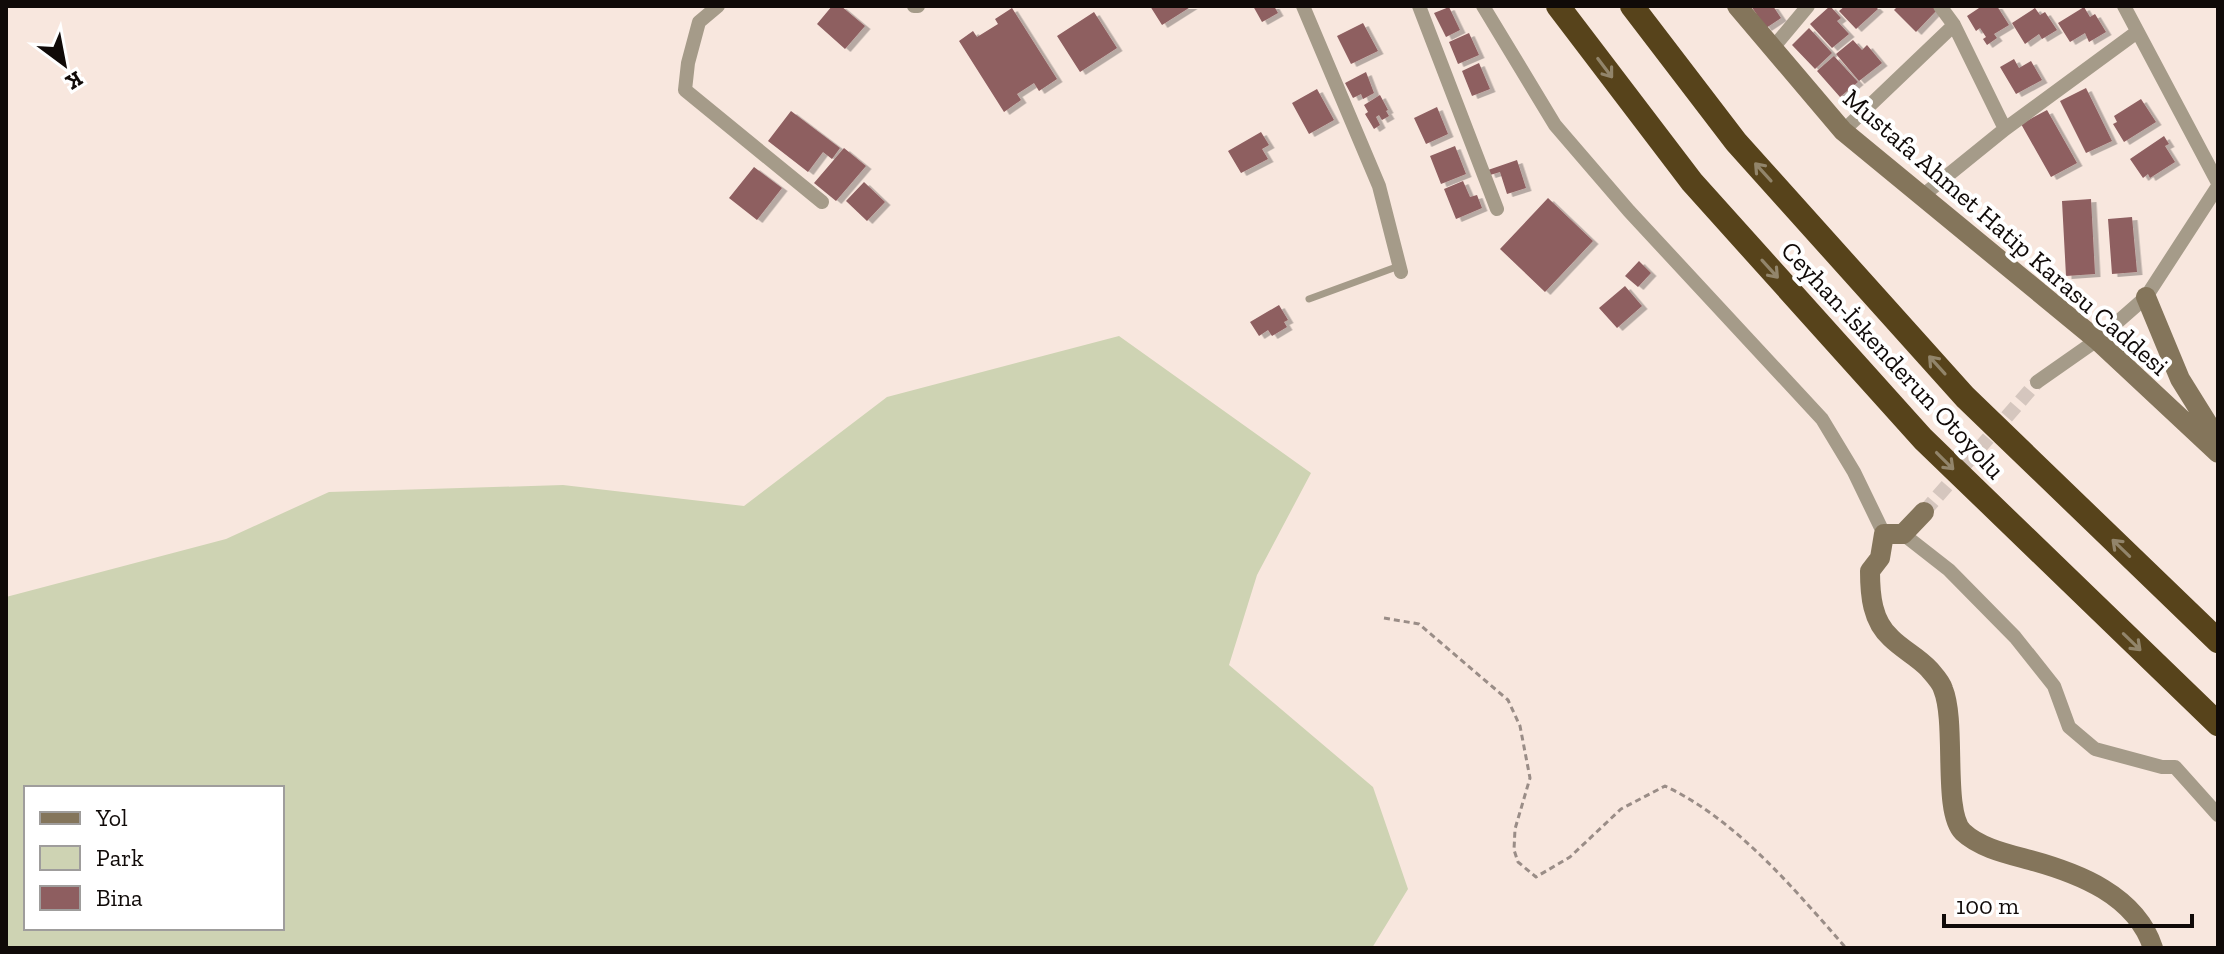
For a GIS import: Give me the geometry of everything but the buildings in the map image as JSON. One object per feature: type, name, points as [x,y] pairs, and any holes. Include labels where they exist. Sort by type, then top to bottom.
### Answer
[{"type":"highway","name":"Ceyhan-İskenderun Otoyolu","points":[[1558,6],[1692,182],[1923,439],[2218,724]]},
{"type":"highway","name":"Ceyhan-İskenderun Otoyolu","points":[[1632,6],[1736,142],[1965,397],[2218,641]]},
{"type":"street","points":[[718,6],[699,22],[688,63],[685,90],[822,202]]},
{"type":"street","points":[[1303,6],[1379,186],[1400,269]]},
{"type":"street","points":[[1419,6],[1497,209]]},
{"type":"street","points":[[1483,6],[1555,125],[1629,211],[1822,419],[1894,534],[1949,570],[2015,637],[2054,686],[2069,727],[2095,749],[2162,767],[2175,767],[2218,815]]},
{"type":"street","name":"Mustafa Ahmet Hatip Karasu Caddesi","points":[[1737,6],[1843,131],[2097,340],[2218,453]]},
{"type":"street","points":[[1772,49],[1808,6]]},
{"type":"street","points":[[1940,6],[1954,25],[2005,129]]},
{"type":"street","points":[[2037,382],[2097,340],[2146,297],[2218,185],[2124,6]]},
{"type":"street","points":[[1843,131],[1954,25]]},
{"type":"street","points":[[1921,197],[2005,129],[2137,32]]},
{"type":"street","points":[[2146,297],[2180,379],[2218,440]]},
{"type":"street","points":[[1924,512],[1894,534],[1870,571],[1870,593],[1876,618],[1889,637],[1924,664],[1943,686],[1950,718],[1953,811],[1960,829],[2002,852],[2043,863],[2114,895],[2139,920],[2153,948]]},
{"type":"lane","points":[[1309,299],[1400,269]]},
{"type":"path","points":[[1384,618],[1419,624],[1508,700],[1520,726],[1530,778],[1515,829],[1514,850],[1518,862],[1536,877],[1570,857],[1621,809],[1665,786],[1705,810],[1758,854],[1846,948]]},
{"type":"green space","points":[[1119,336],[1311,473],[1257,575],[1229,665],[1373,787],[1408,889],[1372,948],[6,948],[6,597],[226,539],[329,492],[563,485],[744,506],[887,397]]},
{"type":"tunnel","points":[[1924,512],[2037,382]]}]
